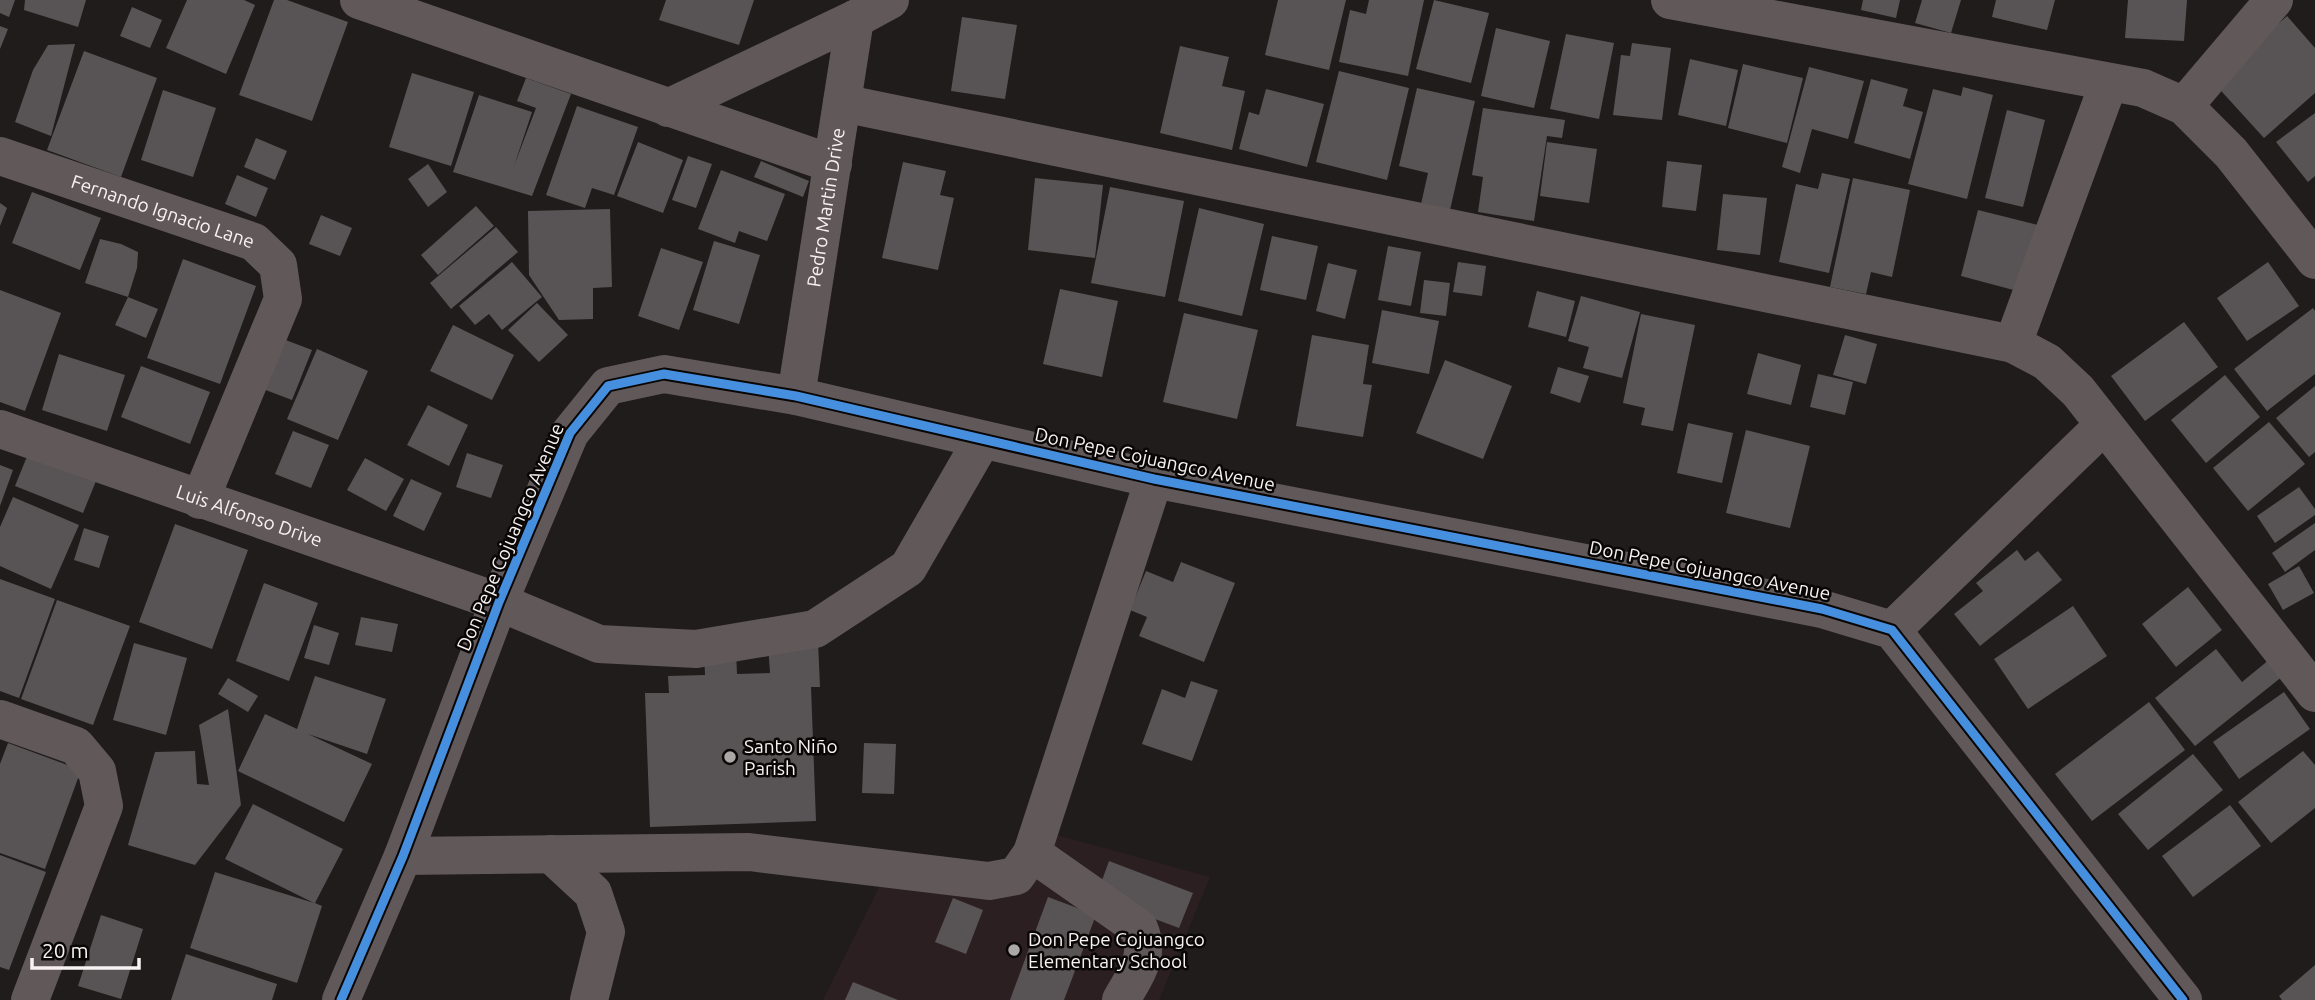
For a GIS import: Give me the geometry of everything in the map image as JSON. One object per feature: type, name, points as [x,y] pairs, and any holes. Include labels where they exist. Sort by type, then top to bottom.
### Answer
[{"type":"street","points":[[359,0],[833,164]]},
{"type":"street","points":[[668,108],[890,0]]},
{"type":"street","points":[[1670,0],[2143,88],[2184,106],[2231,153],[2315,260]]},
{"type":"street","points":[[2184,106],[2274,0]]},
{"type":"street","name":"Pedro Martin Drive","points":[[796,396],[855,19]]},
{"type":"street","points":[[2013,344],[2109,82]]},
{"type":"street","points":[[842,103],[2013,344],[2048,362],[2078,391],[2102,426],[2315,693]]},
{"type":"street","name":"Fernando Ignacio Lane","points":[[0,156],[254,242],[278,265],[283,299],[200,500]]},
{"type":"street","name":"Don Pepe Cojuangco Avenue","points":[[341,1000],[402,856],[499,602],[570,433],[608,386],[664,374],[796,396],[1154,479],[1822,609],[1892,630]]},
{"type":"street","points":[[2102,426],[1892,630],[2183,1000]]},
{"type":"street","name":"Luis Alfonso Drive","points":[[0,429],[499,602],[598,644],[696,649],[815,629],[908,568],[982,440]]},
{"type":"street","points":[[402,856],[749,852],[989,881],[1016,876],[1032,853],[1154,479]]},
{"type":"street","points":[[0,719],[76,746],[97,771],[104,806],[30,1000]]},
{"type":"street","points":[[1032,853],[1139,928],[1145,943],[1141,964],[1121,1000]]},
{"type":"street","points":[[551,854],[593,893],[606,932],[589,1000]]},
{"type":"street","points":[[0,995],[15,1000]]},
{"type":"shaded area","name":"Don Pepe Cojuangco Elementary School","points":[[1053,834],[1210,877],[1159,1000],[823,1000],[881,883],[1001,899]]},
{"type":"building","points":[[0,0],[15,0],[9,17],[0,13]]},
{"type":"building","points":[[25,0],[86,0],[78,27],[24,10]]},
{"type":"building","points":[[187,0],[244,0],[255,5],[226,74],[166,48]]},
{"type":"building","points":[[274,0],[287,0],[348,22],[312,121],[239,95]]},
{"type":"building","points":[[666,0],[754,0],[739,45],[659,20]]},
{"type":"building","points":[[1278,0],[1346,0],[1329,70],[1265,55]]},
{"type":"building","points":[[1369,0],[1424,0],[1408,76],[1339,62],[1350,10],[1366,14]]},
{"type":"building","points":[[1434,0],[1489,13],[1471,83],[1416,69]]},
{"type":"building","points":[[1863,0],[1900,0],[1896,18],[1861,10]]},
{"type":"building","points":[[1922,0],[1961,0],[1951,33],[1915,23]]},
{"type":"building","points":[[1996,0],[2055,0],[2047,30],[1992,17]]},
{"type":"building","points":[[2128,0],[2187,0],[2184,41],[2125,38]]},
{"type":"building","points":[[132,7],[162,20],[150,48],[120,36]]},
{"type":"building","points":[[2287,16],[2315,48],[2315,93],[2264,138],[2213,82]]},
{"type":"building","points":[[962,17],[1017,25],[1005,99],[951,91]]},
{"type":"building","points":[[0,26],[8,29],[0,49]]},
{"type":"building","points":[[1496,28],[1550,41],[1534,108],[1481,96]]},
{"type":"building","points":[[1566,34],[1614,43],[1599,119],[1550,109]]},
{"type":"building","points":[[1632,43],[1671,48],[1662,120],[1613,115],[1621,55],[1630,56]]},
{"type":"building","points":[[75,44],[51,136],[15,122],[33,70],[48,45]]},
{"type":"building","points":[[1180,46],[1229,57],[1222,86],[1245,91],[1232,150],[1160,133]]},
{"type":"building","points":[[84,51],[157,78],[121,177],[47,150]]},
{"type":"building","points":[[1690,59],[1738,70],[1726,126],[1678,115]]},
{"type":"building","points":[[1743,64],[1803,78],[1787,143],[1728,128]]},
{"type":"building","points":[[1809,67],[1864,81],[1848,139],[1812,129],[1800,173],[1782,167]]},
{"type":"building","points":[[1339,71],[1409,88],[1387,180],[1316,162]]},
{"type":"building","points":[[412,73],[474,92],[451,166],[389,147]]},
{"type":"building","points":[[526,78],[571,94],[532,196],[453,172],[479,95],[532,112],[514,166],[536,108],[517,101]]},
{"type":"building","points":[[1871,79],[1908,89],[1903,106],[1923,112],[1910,159],[1854,143]]},
{"type":"building","points":[[1963,87],[1993,95],[1967,199],[1908,184],[1933,89],[1961,96]]},
{"type":"building","points":[[1417,88],[1475,101],[1450,210],[1421,204],[1428,173],[1399,166]]},
{"type":"building","points":[[1266,89],[1324,104],[1307,167],[1239,149],[1249,112],[1259,115]]},
{"type":"building","points":[[163,90],[216,108],[193,177],[141,160]]},
{"type":"building","points":[[577,106],[638,127],[614,195],[592,188],[585,208],[546,195]]},
{"type":"building","points":[[1483,108],[1565,120],[1562,138],[1547,136],[1534,221],[1478,212],[1483,177],[1472,175]]},
{"type":"building","points":[[2007,110],[2045,120],[2023,207],[1985,198]]},
{"type":"building","points":[[2315,113],[2315,176],[2308,182],[2276,142]]},
{"type":"building","points":[[256,138],[287,151],[275,180],[244,167]]},
{"type":"building","points":[[638,142],[683,160],[663,213],[617,196]]},
{"type":"building","points":[[1547,142],[1597,149],[1589,203],[1540,196]]},
{"type":"building","points":[[688,156],[712,164],[696,208],[672,200]]},
{"type":"building","points":[[761,161],[809,181],[803,197],[754,177]]},
{"type":"building","points":[[1667,161],[1702,165],[1696,211],[1662,207]]},
{"type":"building","points":[[903,162],[946,171],[940,195],[954,198],[938,270],[882,258]]},
{"type":"building","points":[[428,164],[447,192],[428,207],[408,179]]},
{"type":"building","points":[[721,170],[785,194],[767,241],[739,231],[735,243],[698,229]]},
{"type":"building","points":[[1822,173],[1850,179],[1829,273],[1779,262],[1796,184],[1818,189]]},
{"type":"building","points":[[237,175],[268,188],[256,217],[225,204]]},
{"type":"building","points":[[1035,178],[1103,185],[1095,258],[1028,250]]},
{"type":"building","points":[[1853,178],[1910,190],[1892,277],[1871,272],[1866,294],[1830,287]]},
{"type":"building","points":[[1110,187],[1184,201],[1165,297],[1091,283]]},
{"type":"building","points":[[32,192],[101,218],[80,270],[12,243]]},
{"type":"building","points":[[1723,194],[1767,198],[1760,255],[1717,250]]},
{"type":"building","points":[[0,203],[7,208],[0,226]]},
{"type":"building","points":[[476,206],[494,226],[438,275],[421,255]]},
{"type":"building","points":[[1199,208],[1264,224],[1242,316],[1178,301]]},
{"type":"building","points":[[610,209],[612,287],[593,288],[593,319],[559,320],[529,275],[528,211]]},
{"type":"building","points":[[1978,210],[2038,225],[2021,292],[1961,276]]},
{"type":"building","points":[[321,215],[352,228],[340,256],[309,244]]},
{"type":"building","points":[[496,227],[518,252],[451,309],[430,283]]},
{"type":"building","points":[[1272,236],[1318,246],[1306,300],[1260,290]]},
{"type":"building","points":[[100,239],[138,252],[137,268],[128,297],[85,283]]},
{"type":"building","points":[[714,241],[760,255],[739,324],[693,310]]},
{"type":"building","points":[[1388,246],[1421,252],[1411,306],[1378,300]]},
{"type":"building","points":[[661,248],[703,262],[679,330],[638,316]]},
{"type":"building","points":[[183,259],[256,286],[220,384],[147,358]]},
{"type":"building","points":[[512,262],[542,297],[502,330],[489,314],[475,325],[459,306]]},
{"type":"building","points":[[1458,262],[1486,266],[1482,296],[1453,292]]},
{"type":"building","points":[[2268,262],[2299,306],[2247,341],[2217,298]]},
{"type":"building","points":[[1328,263],[1357,270],[1345,319],[1316,311]]},
{"type":"building","points":[[1424,280],[1450,283],[1446,316],[1420,313]]},
{"type":"building","points":[[1060,289],[1118,301],[1102,377],[1043,364]]},
{"type":"building","points":[[0,290],[61,313],[25,411],[0,402]]},
{"type":"building","points":[[1537,291],[1575,301],[1566,337],[1528,327]]},
{"type":"building","points":[[1581,296],[1640,312],[1622,378],[1583,368],[1589,347],[1568,341]]},
{"type":"building","points":[[128,297],[158,309],[146,338],[115,325]]},
{"type":"building","points":[[537,303],[568,335],[539,362],[508,330]]},
{"type":"building","points":[[2313,308],[2315,374],[2267,411],[2234,369]]},
{"type":"building","points":[[1382,310],[1439,321],[1429,374],[1372,363]]},
{"type":"building","points":[[1184,313],[1258,330],[1237,419],[1163,402]]},
{"type":"building","points":[[1641,314],[1695,325],[1673,431],[1641,425],[1645,408],[1623,403]]},
{"type":"building","points":[[2184,322],[2218,367],[2145,421],[2111,376]]},
{"type":"building","points":[[453,325],[514,355],[492,400],[430,371]]},
{"type":"building","points":[[1312,335],[1369,345],[1363,384],[1372,385],[1363,437],[1296,426]]},
{"type":"building","points":[[1845,335],[1877,344],[1866,384],[1833,375]]},
{"type":"building","points":[[283,339],[312,350],[292,400],[263,389]]},
{"type":"building","points":[[317,349],[368,371],[338,440],[287,419]]},
{"type":"building","points":[[1758,353],[1801,365],[1791,405],[1747,394]]},
{"type":"building","points":[[59,354],[125,375],[107,431],[42,410]]},
{"type":"building","points":[[1445,360],[1512,386],[1483,459],[1416,433]]},
{"type":"building","points":[[141,366],[210,392],[190,444],[121,417]]},
{"type":"building","points":[[1558,367],[1589,376],[1580,403],[1550,393]]},
{"type":"building","points":[[1818,374],[1853,382],[1845,415],[1810,407]]},
{"type":"building","points":[[2225,375],[2260,417],[2206,463],[2171,420]]},
{"type":"building","points":[[2315,386],[2315,452],[2309,457],[2276,418]]},
{"type":"building","points":[[428,405],[468,425],[449,466],[407,445]]},
{"type":"building","points":[[2269,422],[2305,464],[2248,511],[2213,468]]},
{"type":"building","points":[[1688,423],[1733,433],[1722,483],[1677,473]]},
{"type":"building","points":[[1746,430],[1810,446],[1790,528],[1726,513]]},
{"type":"building","points":[[293,431],[329,445],[311,488],[275,474]]},
{"type":"building","points":[[467,453],[503,465],[491,498],[456,487]]},
{"type":"building","points":[[28,454],[96,481],[83,513],[15,486]]},
{"type":"building","points":[[365,458],[404,479],[386,511],[347,490]]},
{"type":"building","points":[[0,465],[13,470],[0,506]]},
{"type":"building","points":[[411,479],[442,493],[424,531],[393,516]]},
{"type":"building","points":[[2299,487],[2315,509],[2315,515],[2275,543],[2257,516]]},
{"type":"building","points":[[13,497],[79,525],[51,589],[0,566],[0,527]]},
{"type":"building","points":[[2315,523],[2315,550],[2285,572],[2272,553]]},
{"type":"building","points":[[175,524],[248,550],[212,649],[139,622]]},
{"type":"building","points":[[84,528],[109,536],[99,568],[74,560]]},
{"type":"building","points":[[2017,550],[2025,561],[2038,551],[2062,580],[1980,646],[1954,614],[1983,591],[1976,583]]},
{"type":"building","points":[[1181,562],[1235,583],[1204,662],[1139,636],[1147,617],[1130,610],[1146,571],[1173,582]]},
{"type":"building","points":[[2299,566],[2314,593],[2283,610],[2268,584]]},
{"type":"building","points":[[0,579],[55,599],[19,698],[0,691]]},
{"type":"building","points":[[264,583],[318,603],[289,681],[236,661]]},
{"type":"building","points":[[2188,587],[2222,630],[2176,667],[2142,624]]},
{"type":"building","points":[[57,600],[130,626],[93,725],[21,699]]},
{"type":"building","points":[[2073,606],[2107,656],[2028,709],[1994,659]]},
{"type":"building","points":[[361,617],[398,624],[392,652],[355,645]]},
{"type":"building","points":[[314,625],[339,633],[329,665],[304,658]]},
{"type":"building","name":"Santo Niño Parish","points":[[818,641],[820,687],[811,687],[816,821],[650,827],[645,693],[669,693],[668,676],[705,675],[704,652],[736,651],[737,674],[770,673],[768,643]]},
{"type":"building","points":[[134,643],[187,658],[166,735],[113,720]]},
{"type":"building","points":[[2216,649],[2242,682],[2270,659],[2283,676],[2195,746],[2155,698]]},
{"type":"building","points":[[315,676],[386,699],[367,754],[308,734],[372,764],[344,822],[238,771],[265,714],[297,729]]},
{"type":"building","points":[[228,678],[258,696],[248,712],[218,694]]},
{"type":"building","points":[[1191,681],[1218,690],[1192,761],[1142,744],[1162,689],[1185,698]]},
{"type":"building","points":[[2284,692],[2310,729],[2239,779],[2213,742]]},
{"type":"building","points":[[2149,702],[2185,750],[2092,821],[2055,774]]},
{"type":"building","points":[[228,709],[241,805],[195,865],[128,845],[155,752],[195,751],[197,784],[209,785],[199,725]]},
{"type":"building","points":[[8,743],[81,770],[45,869],[0,853],[0,764]]},
{"type":"building","points":[[864,743],[896,744],[894,794],[862,793]]},
{"type":"building","points":[[2303,751],[2315,765],[2315,808],[2271,843],[2238,802]]},
{"type":"building","points":[[2193,754],[2223,790],[2148,850],[2118,814]]},
{"type":"building","points":[[253,804],[343,849],[315,903],[322,906],[297,983],[190,948],[215,872],[314,903],[225,859]]},
{"type":"building","points":[[2230,805],[2261,846],[2193,897],[2162,856]]},
{"type":"building","points":[[0,855],[46,872],[9,970],[0,967]]},
{"type":"building","points":[[1109,861],[1193,893],[1179,928],[1096,897]]},
{"type":"building","points":[[1048,897],[1096,915],[1064,1000],[1010,1000]]},
{"type":"building","points":[[953,898],[983,910],[966,954],[935,942]]},
{"type":"building","points":[[101,915],[143,929],[121,999],[78,986]]},
{"type":"building","points":[[186,954],[277,984],[272,1000],[171,1000]]},
{"type":"building","points":[[2315,965],[2315,1000],[2282,1000],[2279,996]]},
{"type":"building","points":[[853,982],[898,1000],[845,1000]]},
{"type":"cycle path","points":[[341,1000],[403,856],[499,602],[570,433],[608,386],[664,374],[796,396],[1154,479],[1822,609],[1892,630],[2183,1000]]},
{"type":"place","name":"Santo Niño Parish","points":[[730,757]]},
{"type":"place","name":"Don Pepe Cojuangco Elementary School","points":[[1014,950]]}]
